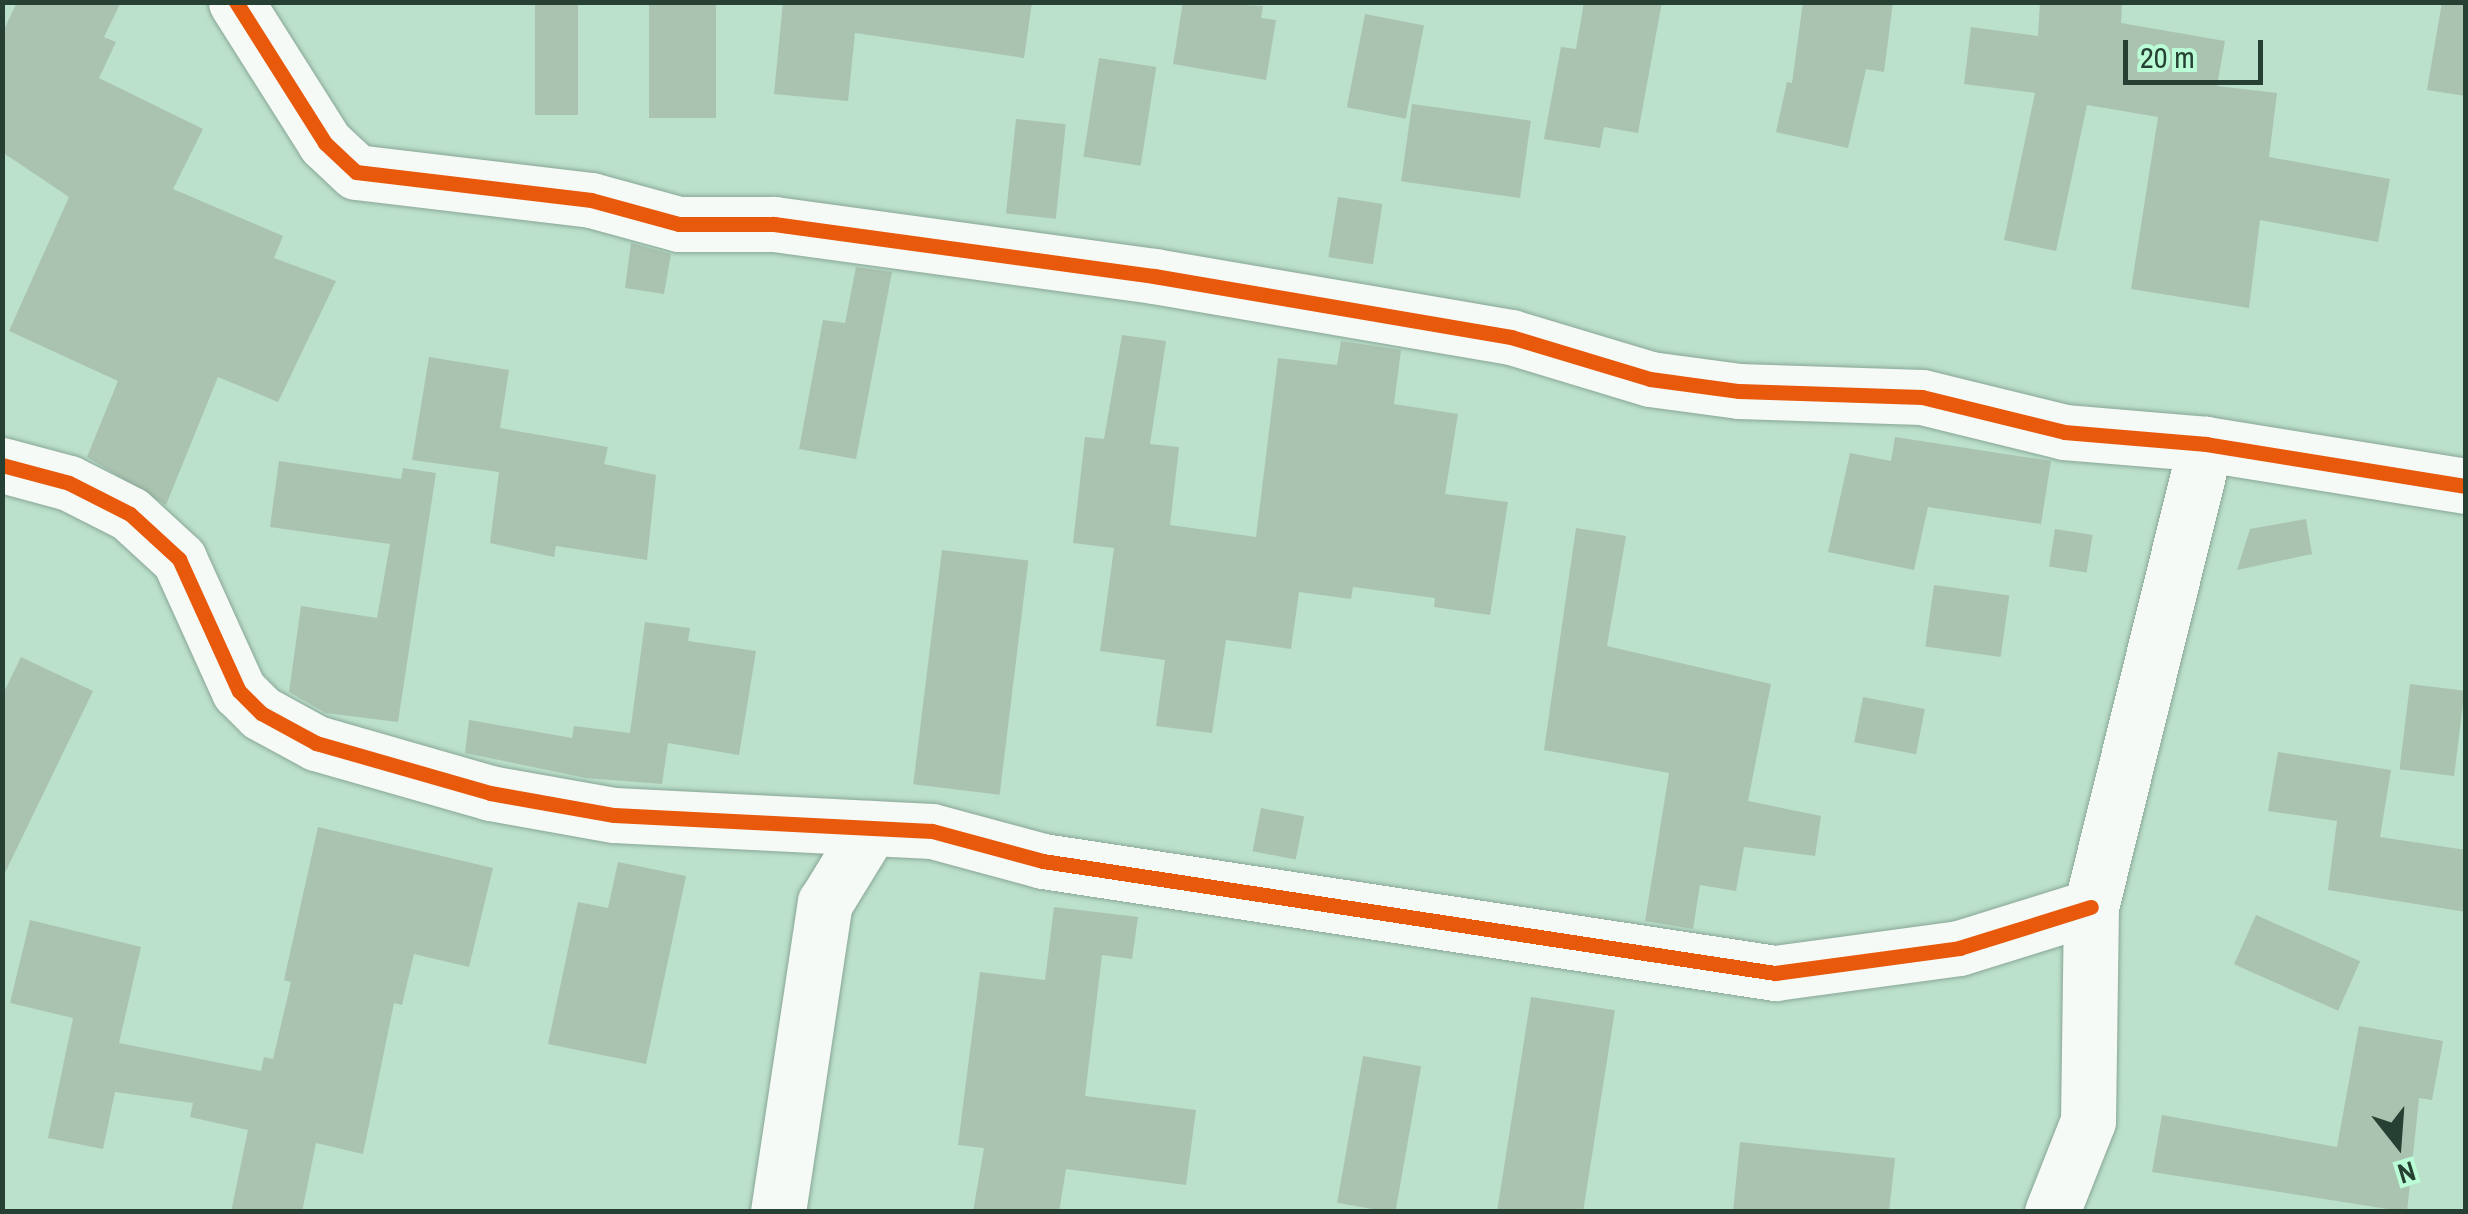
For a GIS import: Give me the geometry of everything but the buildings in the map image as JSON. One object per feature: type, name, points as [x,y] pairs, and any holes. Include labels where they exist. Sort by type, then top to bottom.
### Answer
[{"type":"street","points":[[236,2],[332,152],[356,172],[590,200],[679,224],[774,224],[1360,308],[1511,337],[1650,379],[1739,390],[1922,397],[2064,432],[2206,444],[2466,486]]},
{"type":"street","points":[[2052,1212],[2088,1121],[2092,907],[2206,444]]},
{"type":"street","points":[[2,465],[70,482],[130,514],[179,558],[238,691],[260,713],[316,743],[490,794],[614,815],[932,831],[1043,861],[1775,974],[1959,948],[2092,907]]},
{"type":"street","points":[[778,1212],[825,903],[871,828]]},
{"type":"cycle path","points":[[236,2],[325,143],[356,172],[591,200],[679,224],[774,224],[1154,276],[1511,337],[1650,379],[1739,391],[1922,397],[2064,432],[2206,444],[2466,486]]},
{"type":"cycle path","points":[[2,465],[69,483],[130,514],[179,559],[239,691],[261,713],[316,743],[490,793],[614,815],[932,831],[1043,861],[1775,973],[1959,948],[2091,907]]}]
